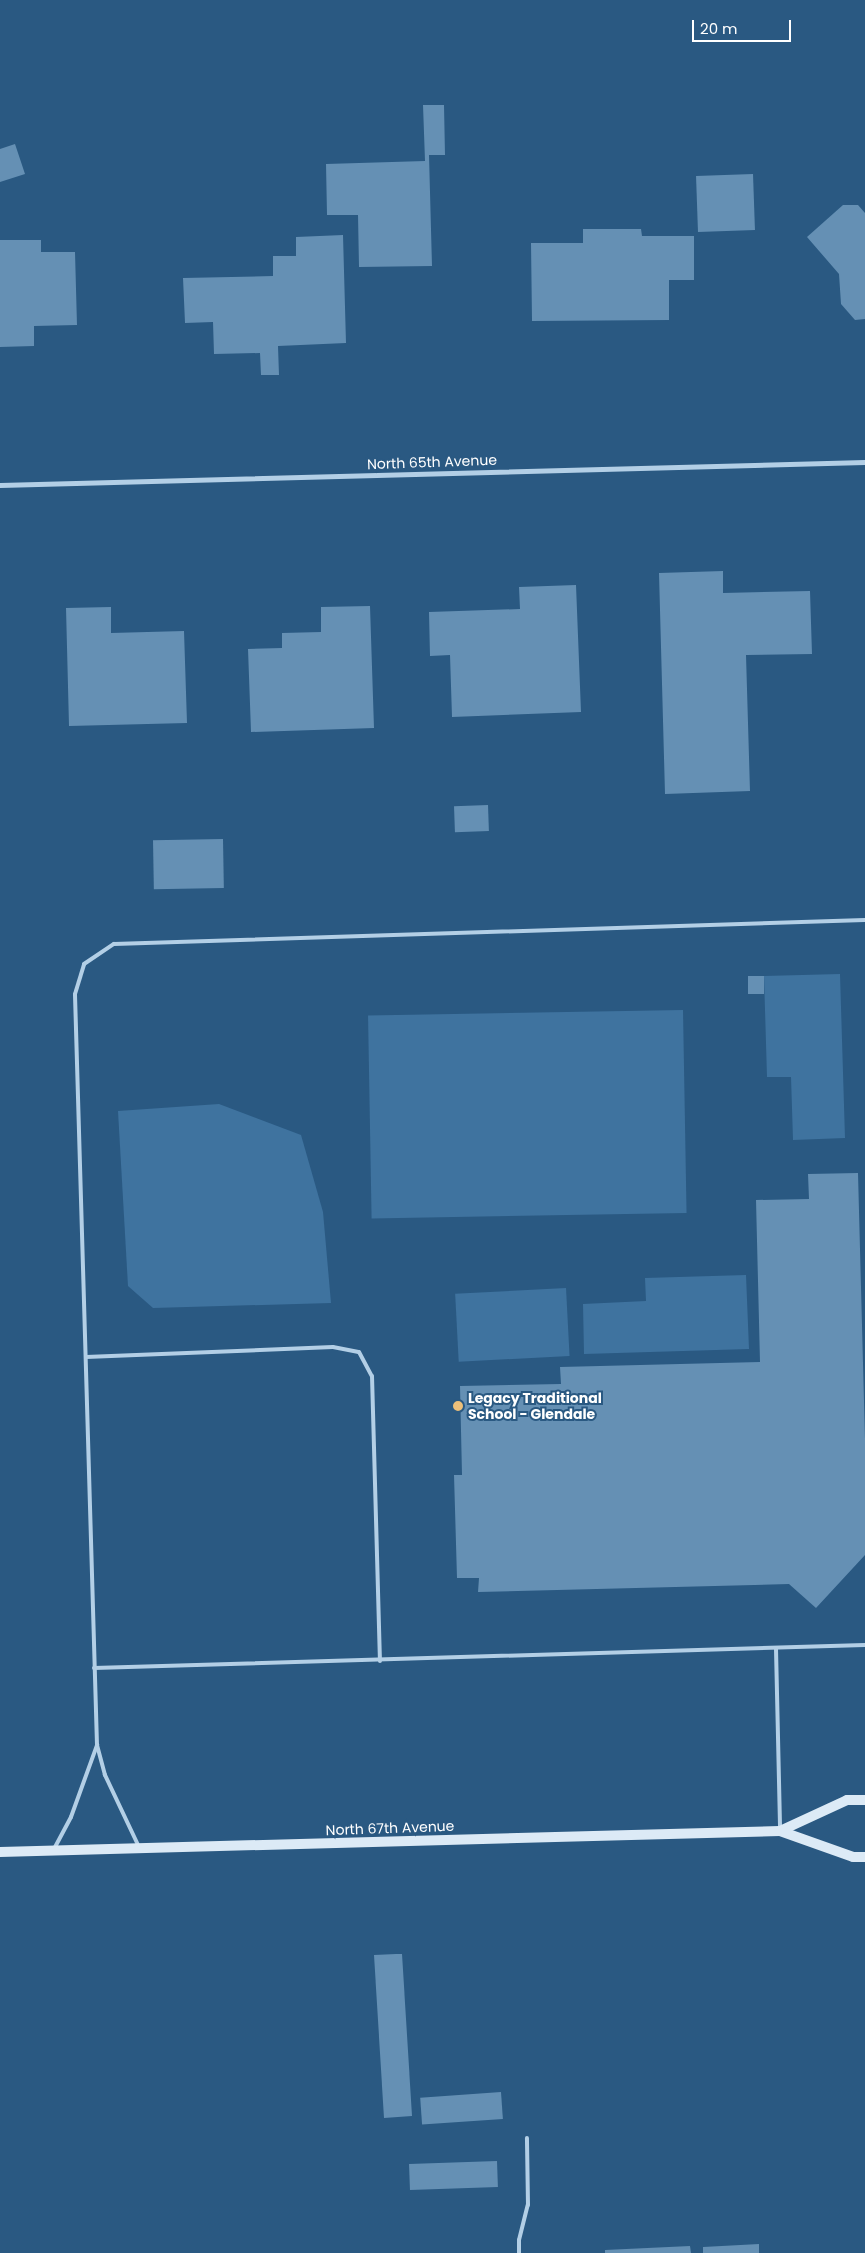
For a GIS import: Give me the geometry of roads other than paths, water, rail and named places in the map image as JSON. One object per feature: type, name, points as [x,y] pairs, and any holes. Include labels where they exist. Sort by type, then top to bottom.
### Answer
[{"type":"main road","name":"North 67th Avenue","points":[[780,1831],[847,1800],[865,1800]]},
{"type":"main road","name":"North 67th Avenue","points":[[0,1852],[780,1831],[853,1857],[865,1857]]},
{"type":"street","name":"North 65th Avenue","points":[[0,485],[865,462]]},
{"type":"lane","points":[[140,1849],[105,1775],[97,1745],[75,994],[84,964],[114,944],[865,920]]},
{"type":"lane","points":[[86,1356],[333,1348],[359,1352],[372,1376],[380,1661]]},
{"type":"lane","points":[[94,1668],[380,1661],[865,1645]]},
{"type":"lane","points":[[776,1649],[780,1831]]},
{"type":"lane","points":[[53,1851],[71,1817],[97,1745]]},
{"type":"lane","points":[[519,2253],[519,2240],[528,2206],[526,2138]]},
{"type":"place","name":"Legacy Traditional School - Glendale","points":[[458,1406]]}]
